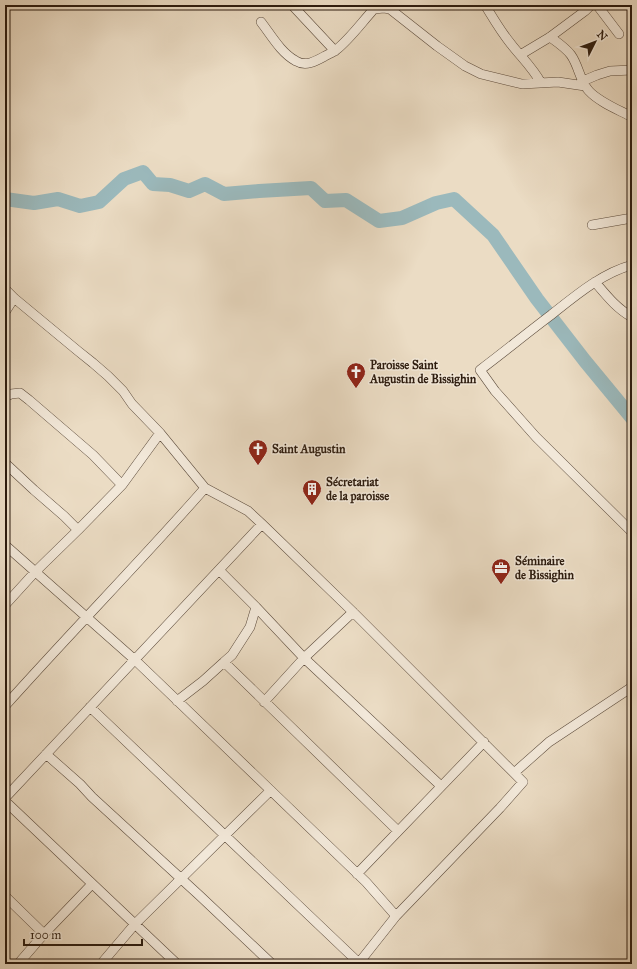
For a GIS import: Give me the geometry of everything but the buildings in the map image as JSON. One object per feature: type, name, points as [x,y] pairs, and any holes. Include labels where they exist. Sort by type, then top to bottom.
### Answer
[{"type":"street","points":[[292,5],[335,51]]},
{"type":"street","points":[[485,5],[498,26],[530,65],[541,83]]},
{"type":"street","points":[[520,54],[550,37],[585,11],[590,5]]},
{"type":"street","points":[[597,5],[618,34]]},
{"type":"street","points":[[261,22],[286,54],[297,62],[304,63],[317,61],[335,51],[348,38],[371,7],[393,7],[418,32],[466,66],[481,74],[522,84],[558,82],[584,83],[597,75],[610,71],[632,70]]},
{"type":"street","points":[[550,37],[572,56],[584,83],[596,97],[632,117]]},
{"type":"street","points":[[592,225],[632,218]]},
{"type":"street","points":[[632,265],[604,276],[595,282],[480,370],[495,391],[536,437],[632,532]]},
{"type":"street","points":[[595,282],[618,308],[632,317]]},
{"type":"street","points":[[5,289],[93,362],[123,391],[132,404],[160,433],[205,488],[248,511],[353,612],[524,782],[396,916],[358,963],[90,707]]},
{"type":"street","points":[[5,312],[14,298]]},
{"type":"street","points":[[5,398],[11,394],[20,393],[93,455],[122,485]]},
{"type":"street","points":[[5,605],[35,572],[122,485],[160,433]]},
{"type":"street","points":[[5,463],[78,530]]},
{"type":"street","points":[[5,706],[205,488]]},
{"type":"street","points":[[5,798],[262,524]]},
{"type":"street","points":[[5,545],[134,660],[357,874],[396,916]]},
{"type":"street","points":[[219,570],[304,658],[441,786]]},
{"type":"street","points":[[177,701],[203,681],[232,655],[250,627],[256,607]]},
{"type":"street","points":[[264,702],[304,658],[353,612]]},
{"type":"street","points":[[224,662],[398,831]]},
{"type":"street","points":[[514,773],[549,742],[632,687]]},
{"type":"street","points":[[357,874],[484,742]]},
{"type":"street","points":[[46,754],[272,964]]},
{"type":"street","points":[[101,964],[135,924],[270,791]]},
{"type":"street","points":[[5,801],[177,964]]},
{"type":"street","points":[[18,964],[44,934],[92,884]]},
{"type":"street","points":[[5,896],[44,934]]},
{"type":"waterway","points":[[5,199],[34,203],[58,199],[80,206],[99,202],[124,179],[143,172],[153,184],[170,185],[189,191],[205,184],[224,194],[311,188],[325,201],[346,200],[379,221],[402,218],[436,203],[454,199],[493,235],[537,299],[632,418]]},
{"type":"place","name":"Paroisse Saint Augustin de Bissighin","points":[[356,389]]},
{"type":"place","name":"Saint Augustin","points":[[258,466]]},
{"type":"place","name":"Sécretariat de la paroisse","points":[[312,506]]},
{"type":"place","name":"Séminaire de Bissighin","points":[[501,585]]}]
